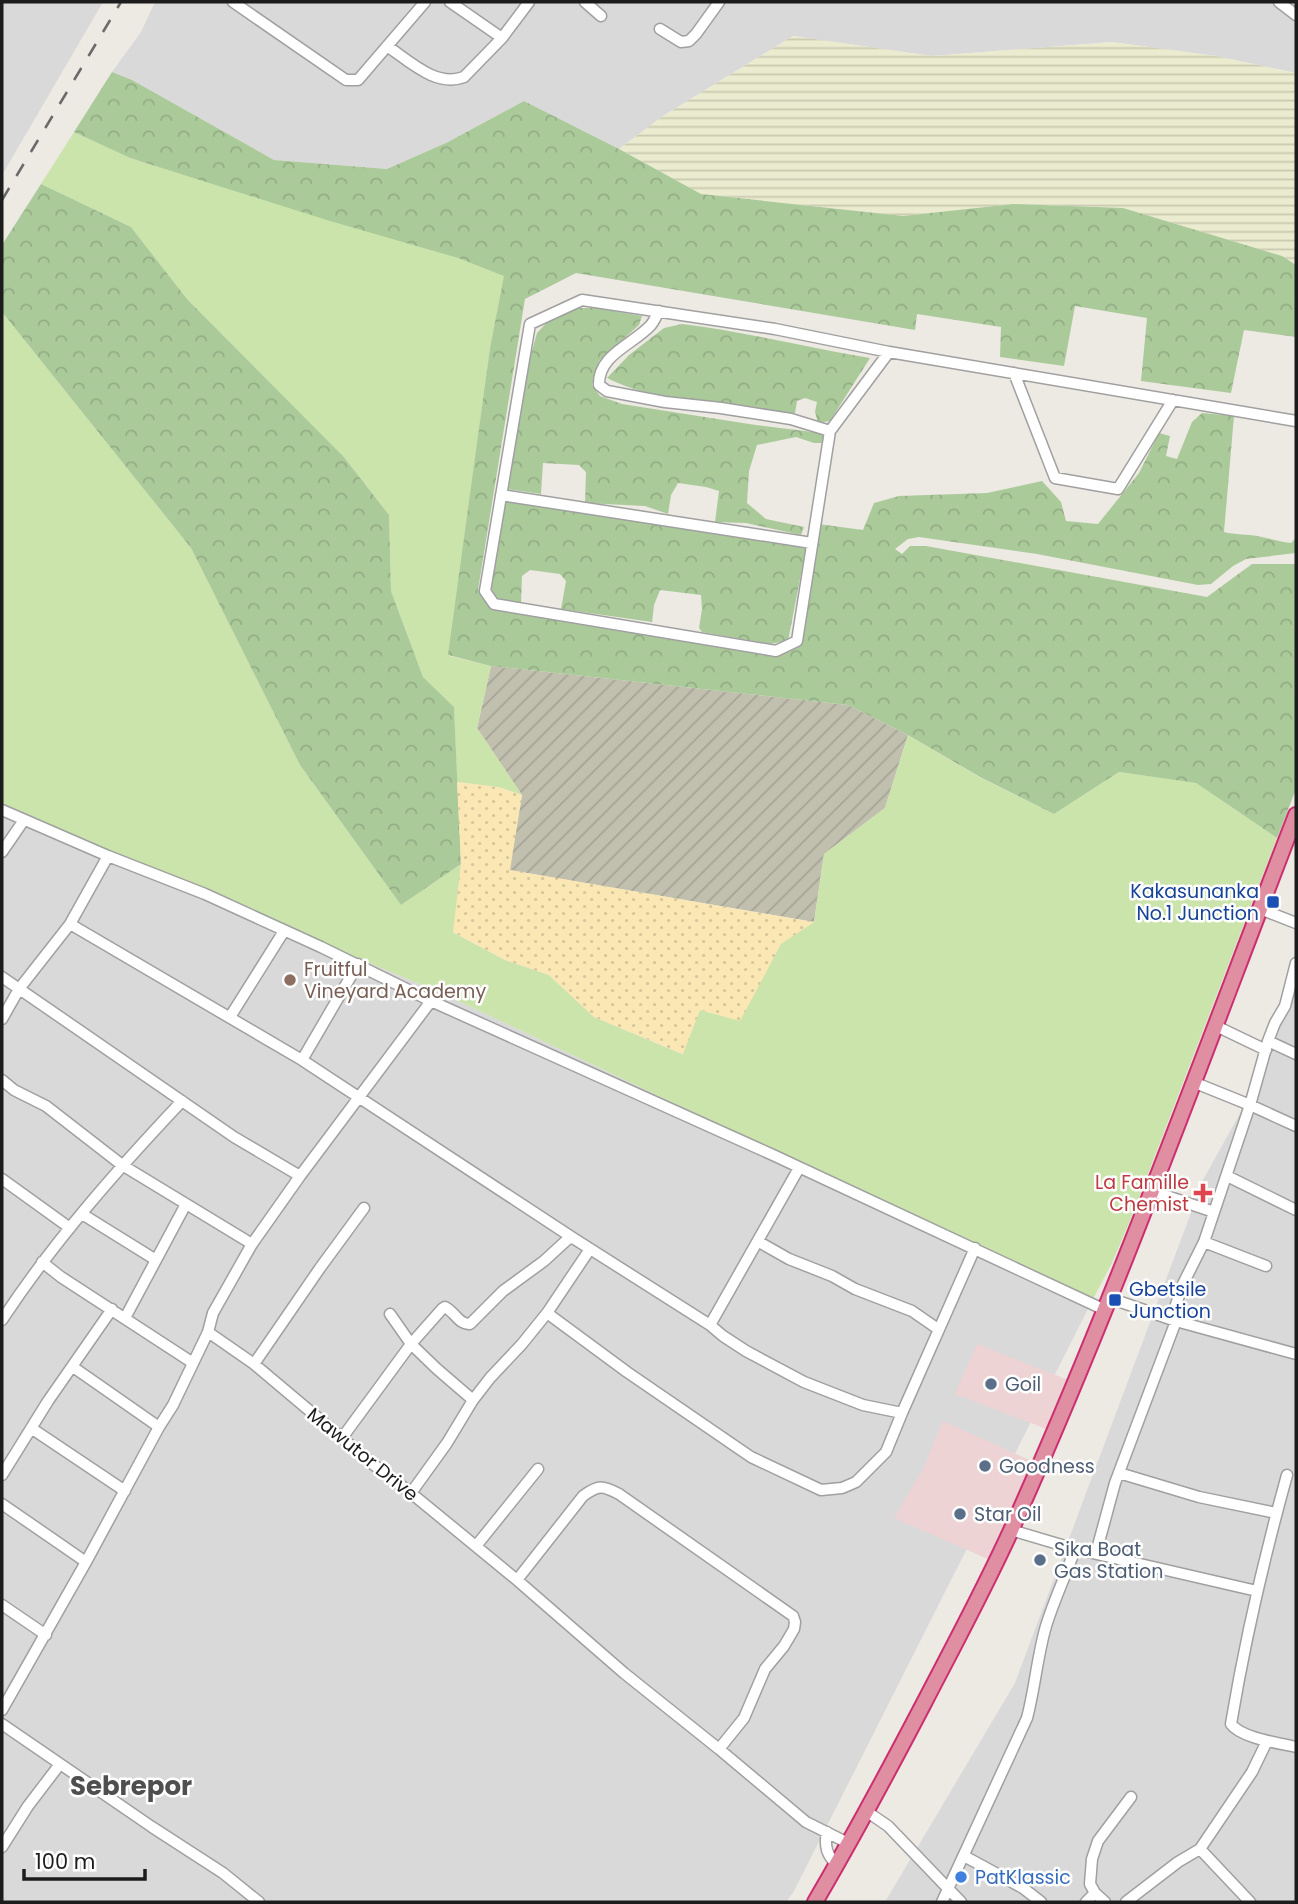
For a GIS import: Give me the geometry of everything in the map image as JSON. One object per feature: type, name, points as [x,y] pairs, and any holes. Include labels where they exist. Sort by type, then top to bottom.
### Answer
[{"type":"highway","points":[[815,1902],[950,1654],[1011,1530],[1054,1433],[1152,1191],[1296,815]]},
{"type":"street","points":[[233,2],[345,80],[352,82],[358,80],[425,2]]},
{"type":"street","points":[[450,2],[502,38]]},
{"type":"street","points":[[387,46],[426,73],[435,77],[458,79],[464,77],[502,38],[529,2]]},
{"type":"street","points":[[585,2],[601,16]]},
{"type":"street","points":[[660,29],[681,42],[690,41],[719,2]]},
{"type":"street","points":[[1279,2],[1296,15]]},
{"type":"street","points":[[889,352],[830,431],[797,641],[776,651],[494,604],[485,591],[530,324],[582,300],[775,329],[889,352],[1296,421]]},
{"type":"street","points":[[659,311],[651,326],[603,364],[599,385],[607,391],[665,402],[791,419],[830,431]]},
{"type":"street","points":[[1014,373],[1055,478],[1118,489],[1173,400]]},
{"type":"street","points":[[501,495],[812,543]]},
{"type":"street","points":[[2,810],[205,894],[358,964],[431,1001],[975,1248],[1107,1304],[1296,1354]]},
{"type":"street","points":[[2,852],[24,820]]},
{"type":"street","points":[[2,1018],[19,989],[70,924],[108,856]]},
{"type":"street","points":[[1260,909],[1296,923]]},
{"type":"street","points":[[70,924],[303,1060],[746,1350],[804,1382],[863,1405],[902,1413]]},
{"type":"street","points":[[230,1017],[284,931]]},
{"type":"street","points":[[1096,1553],[1119,1474],[1183,1284],[1204,1242],[1267,1045],[1285,1006],[1296,963]]},
{"type":"street","points":[[303,1060],[358,964]]},
{"type":"street","points":[[2,977],[181,1101],[300,1176]]},
{"type":"street","points":[[2,1710],[173,1405],[208,1332],[214,1313],[252,1244],[431,1001]]},
{"type":"street","points":[[1216,1026],[1296,1054]]},
{"type":"street","points":[[2,1080],[14,1090],[46,1106],[122,1165],[252,1244]]},
{"type":"street","points":[[1193,1082],[1296,1126]]},
{"type":"street","points":[[2,1320],[42,1262],[122,1165],[181,1101]]},
{"type":"street","points":[[710,1325],[799,1168]]},
{"type":"street","points":[[1227,1176],[1296,1210]]},
{"type":"street","points":[[3,1182],[70,1228]]},
{"type":"street","points":[[1152,1191],[1214,1212]]},
{"type":"street","points":[[125,1318],[186,1204]]},
{"type":"street","points":[[254,1364],[364,1208]]},
{"type":"street","points":[[82,1214],[156,1260]]},
{"type":"street","points":[[342,1438],[411,1344],[442,1309],[445,1307],[461,1323],[470,1324],[503,1291],[544,1261],[568,1239],[573,1238]]},
{"type":"street","points":[[759,1242],[855,1289],[912,1311],[938,1329]]},
{"type":"street","points":[[1204,1242],[1266,1266]]},
{"type":"street","points":[[547,1313],[751,1457],[821,1490],[842,1488],[856,1482],[886,1452],[975,1248]]},
{"type":"street","points":[[411,1493],[447,1443],[473,1400],[547,1313],[590,1249]]},
{"type":"street","points":[[42,1262],[193,1363]]},
{"type":"street","points":[[2,1475],[112,1309]]},
{"type":"street","points":[[390,1314],[411,1344],[473,1400]]},
{"type":"street","name":"Mawutor Drive","points":[[208,1332],[254,1364],[806,1822],[848,1843]]},
{"type":"street","points":[[73,1367],[159,1427]]},
{"type":"street","points":[[31,1428],[125,1491]]},
{"type":"street","points":[[475,1546],[538,1469]]},
{"type":"street","points":[[1119,1474],[1199,1497],[1276,1513]]},
{"type":"street","points":[[1287,1475],[1257,1591],[1231,1724],[1238,1731],[1296,1747]]},
{"type":"street","points":[[517,1580],[583,1496],[601,1486],[619,1494],[793,1616],[794,1629],[765,1669],[744,1718],[719,1749]]},
{"type":"street","points":[[2,1504],[86,1562]]},
{"type":"street","points":[[1011,1530],[1075,1549],[1257,1591]]},
{"type":"street","points":[[942,1902],[1027,1718],[1046,1625],[1075,1549]]},
{"type":"street","points":[[2,1605],[46,1635]]},
{"type":"street","points":[[2,1724],[223,1873],[259,1902]]},
{"type":"street","points":[[1126,1902],[1199,1849],[1208,1839],[1252,1772],[1267,1741]]},
{"type":"street","points":[[2,1847],[28,1806],[60,1764]]},
{"type":"street","points":[[1105,1902],[1090,1884],[1093,1859],[1098,1840],[1131,1797]]},
{"type":"street","points":[[866,1811],[888,1826],[961,1902]]},
{"type":"street","points":[[827,1832],[825,1847],[837,1865]]},
{"type":"street","points":[[1199,1849],[1250,1902]]},
{"type":"street","points":[[964,1856],[1023,1888],[1041,1902]]},
{"type":"street","points":[[1086,1902],[1095,1892]]},
{"type":"shaded area","points":[[2,2],[103,2],[2,175]]},
{"type":"shaded area","points":[[155,2],[1296,2],[1296,73],[1216,56],[1112,42],[932,56],[793,36],[663,116],[619,149],[524,101],[448,142],[387,169],[274,160],[132,80],[112,72],[141,32]]},
{"type":"shaded area","points":[[491,666],[848,705],[908,735],[885,808],[824,854],[814,922],[509,870],[522,795],[477,728]]},
{"type":"shaded area","points":[[2,810],[446,995],[1093,1299],[794,1891],[786,1902],[2,1902]]},
{"type":"shaded area","points":[[1296,962],[1296,1902],[885,1902],[1015,1683],[1204,1178],[1257,1083]]},
{"type":"shaded area","points":[[977,1344],[1068,1380],[1049,1430],[955,1394]]},
{"type":"shaded area","points":[[943,1421],[1034,1462],[1015,1508],[988,1559],[894,1518],[923,1469]]},
{"type":"green space","points":[[793,36],[932,56],[1112,42],[1216,56],[1296,73],[1296,265],[1282,256],[1123,208],[1013,204],[903,216],[701,194],[619,149],[663,116]]},
{"type":"green space","points":[[112,72],[132,80],[274,160],[387,169],[448,142],[524,101],[701,194],[903,216],[1013,204],[1123,208],[1282,256],[1296,265],[1296,337],[1244,330],[1231,393],[1141,381],[1147,318],[1075,306],[1064,366],[1000,357],[1001,327],[917,314],[915,330],[576,273],[525,299],[478,590],[493,609],[773,653],[793,649],[802,636],[818,524],[863,530],[874,503],[899,496],[987,493],[1042,481],[1061,502],[1066,521],[1098,524],[1139,473],[1159,433],[1170,436],[1166,456],[1177,459],[1192,422],[1202,413],[1234,416],[1224,532],[1291,543],[1295,539],[1296,529],[1296,553],[1246,559],[1211,584],[1198,585],[1037,554],[919,537],[908,539],[895,549],[902,554],[910,546],[926,546],[1207,597],[1252,564],[1296,564],[1296,789],[1277,838],[1196,783],[1119,772],[1054,814],[848,705],[491,666],[448,655],[490,348],[504,276],[458,258],[130,158],[74,132]]},
{"type":"green space","points":[[74,132],[130,158],[458,258],[505,275],[490,348],[449,656],[491,666],[477,728],[522,795],[498,787],[457,782],[454,707],[423,677],[391,591],[389,515],[343,456],[187,299],[131,227],[41,184]]},
{"type":"green space","points":[[41,184],[131,227],[187,299],[343,456],[389,515],[391,591],[423,677],[454,707],[461,864],[401,905],[300,765],[191,548],[2,312],[2,245]]},
{"type":"green space","points":[[573,308],[596,308],[642,316],[639,325],[599,361],[592,385],[600,396],[622,404],[824,435],[822,443],[796,437],[757,445],[749,471],[747,503],[766,519],[804,527],[801,535],[746,523],[715,522],[719,491],[706,487],[678,483],[671,495],[668,514],[645,506],[585,503],[586,472],[579,465],[543,463],[541,494],[507,489],[528,365],[537,333],[550,319]]},
{"type":"green space","points":[[2,312],[191,548],[300,765],[401,905],[461,864],[454,933],[505,960],[549,975],[594,1017],[682,1054],[700,1010],[740,1020],[781,943],[814,922],[824,854],[885,808],[908,735],[979,777],[1054,814],[1119,772],[1196,783],[1277,838],[1131,1218],[1093,1299],[446,995],[2,810]]},
{"type":"green space","points":[[682,324],[870,358],[830,421],[818,423],[815,412],[817,402],[805,398],[797,401],[795,413],[789,415],[651,393],[607,378],[629,355],[664,328]]},
{"type":"green space","points":[[508,499],[806,548],[788,641],[770,644],[702,632],[699,628],[701,595],[660,590],[654,605],[652,622],[561,609],[566,581],[560,574],[530,570],[522,576],[521,604],[497,598],[491,588],[502,501]]},
{"type":"sand","points":[[457,782],[498,787],[522,795],[510,870],[814,922],[781,944],[740,1021],[700,1010],[683,1054],[594,1017],[549,975],[505,960],[453,932],[461,864]]},
{"type":"railway","points":[[2,200],[121,2]]},
{"type":"place","name":"Kakasunanka No.1 Junction","points":[[1273,902]]},
{"type":"place","name":"Fruitful Vineyard Academy","points":[[290,980]]},
{"type":"place","name":"La Famille Chemist","points":[[1203,1193]]},
{"type":"place","name":"Gbetsile Junction","points":[[1115,1300]]},
{"type":"place","name":"Goil","points":[[991,1384]]},
{"type":"place","name":"Goodness","points":[[985,1466]]},
{"type":"place","name":"Star Oil","points":[[960,1514]]},
{"type":"place","name":"Sika Boat Gas Station","points":[[1040,1560]]},
{"type":"place","name":"PatKlassic","points":[[961,1877]]},
{"type":"district","name":"Sebrepor","points":[[131,1786]]}]
